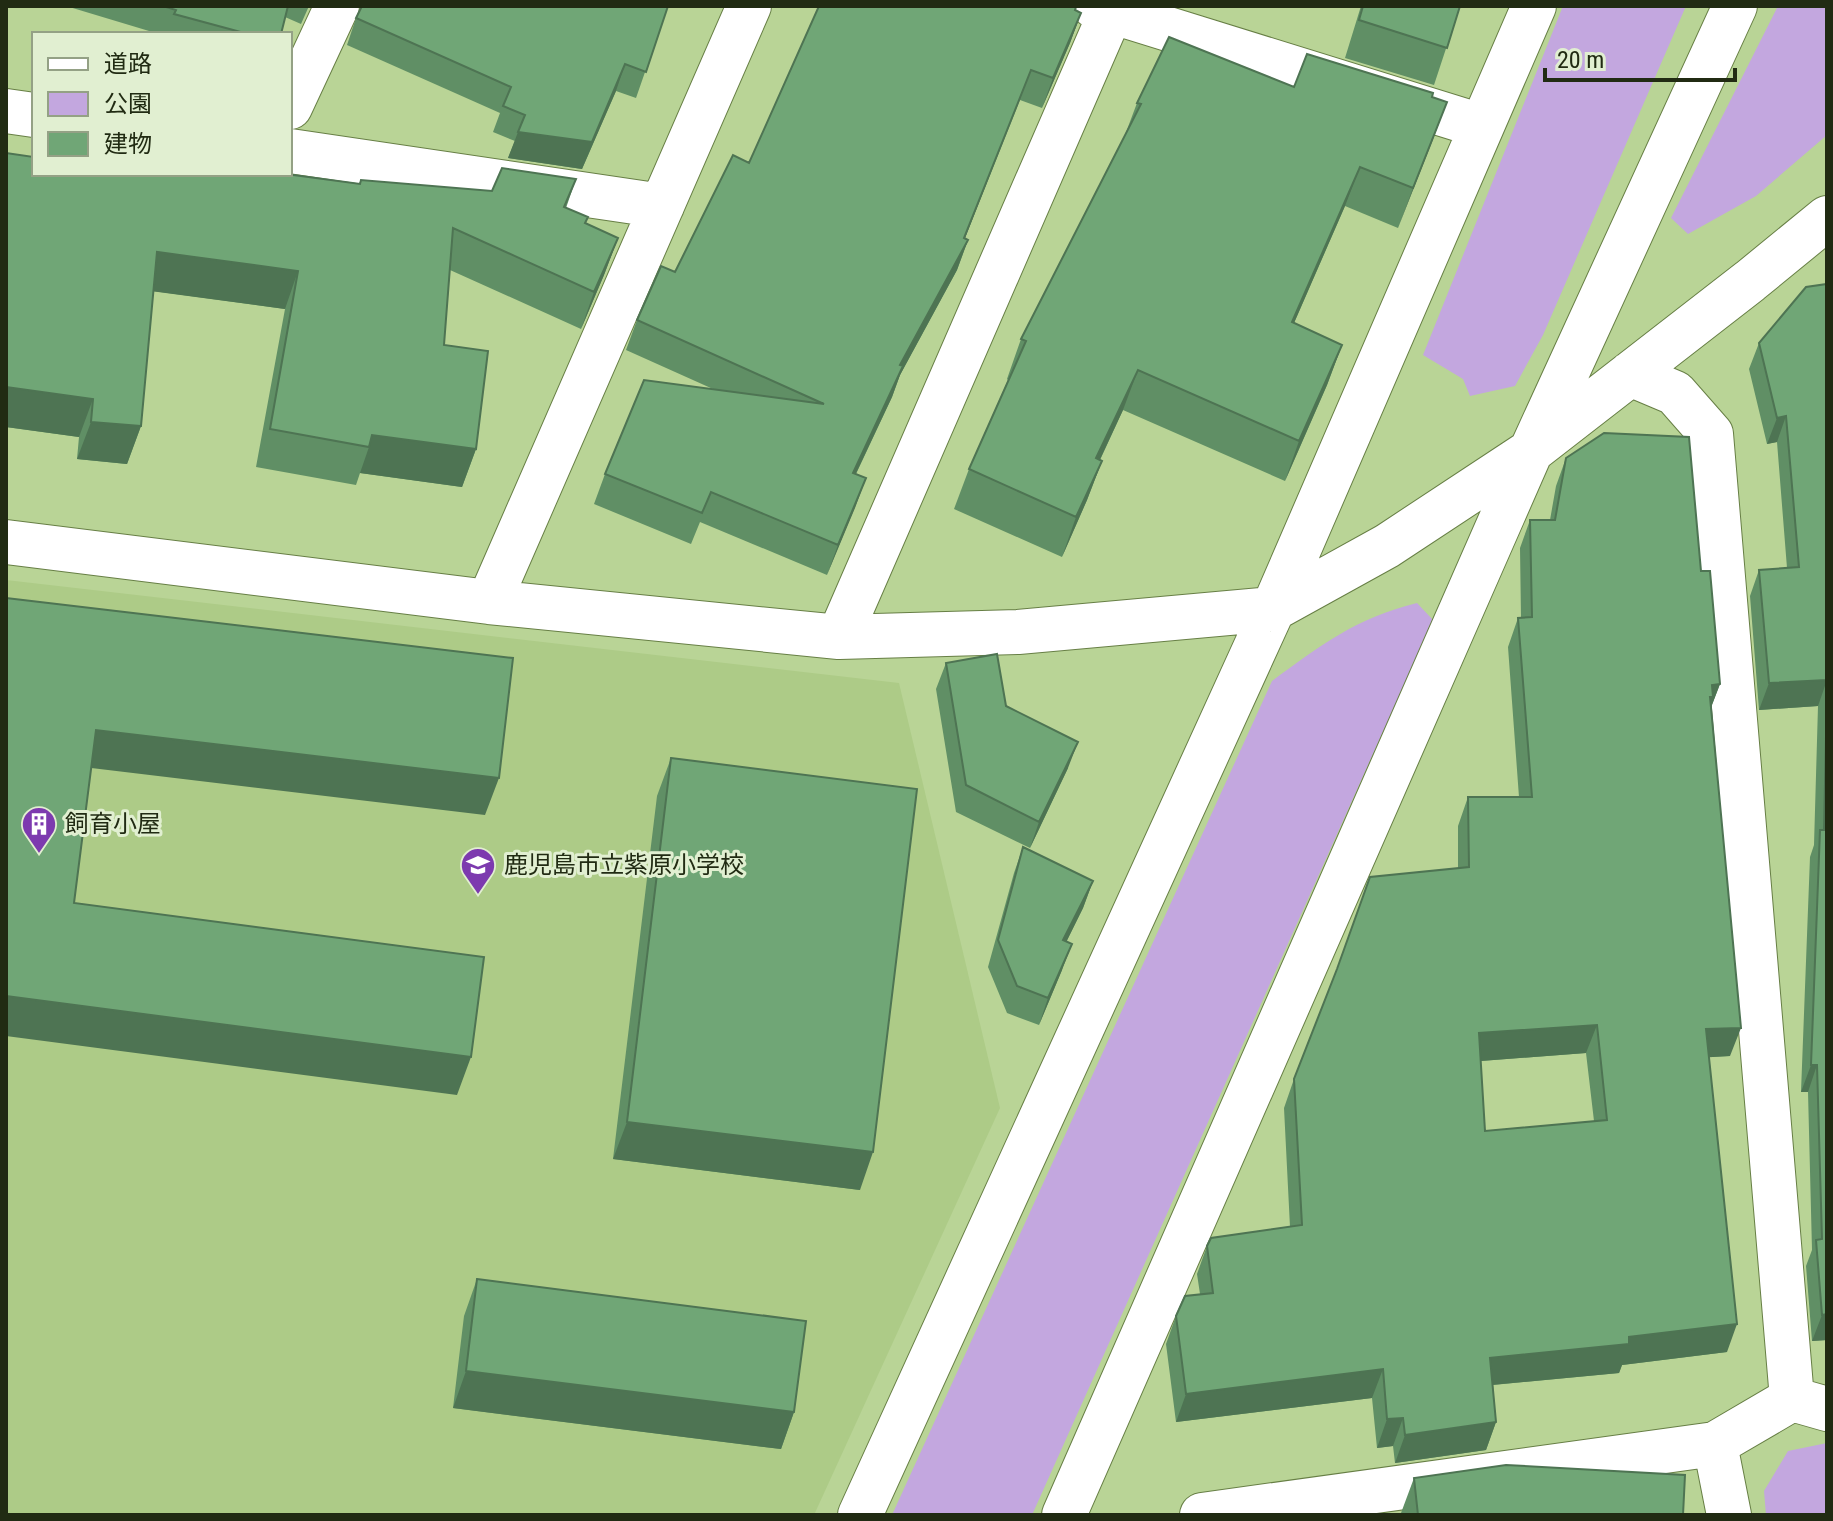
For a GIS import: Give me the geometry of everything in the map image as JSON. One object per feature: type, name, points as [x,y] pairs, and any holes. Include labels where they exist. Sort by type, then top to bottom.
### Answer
[{"type":"street","points":[[292,103],[337,6]]},
{"type":"street","points":[[489,602],[749,6]]},
{"type":"street","points":[[860,1515],[1273,609],[1534,6]]},
{"type":"street","points":[[1064,1515],[1531,451],[1735,6]]},
{"type":"street","points":[[839,637],[1102,9],[1481,126]]},
{"type":"street","points":[[6,111],[32,115]]},
{"type":"street","points":[[292,151],[662,206]]},
{"type":"street","points":[[6,542],[489,602],[839,637],[1018,632],[1273,609],[1387,546],[1531,451],[1827,218]]},
{"type":"street","points":[[1202,1515],[1715,1444],[1810,1404],[1711,434],[1675,393],[1630,374]]},
{"type":"street","points":[[1715,1444],[1729,1515]]},
{"type":"shaded area","name":"鹿児島市立紫原小学校","points":[[6,580],[899,683],[1000,1108],[814,1515],[6,1515]]},
{"type":"green space","points":[[1563,6],[1686,6],[1543,335],[1515,386],[1470,396],[1463,379],[1423,355]]},
{"type":"green space","points":[[1778,6],[1827,6],[1827,135],[1756,196],[1688,234],[1671,218]]},
{"type":"green space","points":[[1417,603],[1433,620],[1032,1515],[892,1515],[1272,681],[1323,644],[1357,625]]},
{"type":"green space","points":[[1827,1443],[1827,1515],[1766,1515],[1764,1491],[1788,1451]]},
{"type":"building","points":[[163,6],[288,6],[282,32],[241,32],[174,14],[176,10]]},
{"type":"building","points":[[362,6],[668,6],[646,72],[625,64],[592,142],[518,132],[525,115],[503,106],[511,87],[356,18]]},
{"type":"building","points":[[819,6],[1072,6],[1081,13],[1053,78],[1031,70],[964,238],[968,240],[900,365],[903,366],[853,473],[866,478],[838,545],[711,492],[702,513],[605,474],[644,380],[824,404],[637,320],[661,266],[675,272],[733,155],[749,163]]},
{"type":"building","points":[[1363,6],[1460,6],[1447,48],[1359,20]]},
{"type":"building","points":[[1169,37],[1294,87],[1307,54],[1433,93],[1432,97],[1447,102],[1413,188],[1360,167],[1292,322],[1342,345],[1299,441],[1138,370],[1096,458],[1102,461],[1076,517],[969,469],[1026,341],[1021,339],[1141,104],[1137,103]]},
{"type":"building","points":[[6,153],[32,157],[32,176],[292,175],[360,184],[361,180],[492,191],[502,168],[576,179],[564,207],[588,217],[585,223],[618,238],[594,292],[453,228],[444,345],[488,351],[476,449],[372,435],[369,447],[270,429],[298,271],[157,252],[141,426],[91,422],[93,399],[6,387]]},
{"type":"building","points":[[1827,284],[1827,680],[1769,683],[1759,570],[1799,567],[1786,416],[1777,418],[1759,343],[1806,287]]},
{"type":"building","points":[[1604,433],[1689,437],[1701,571],[1710,571],[1720,684],[1712,685],[1713,697],[1710,697],[1741,1028],[1706,1029],[1737,1324],[1629,1337],[1629,1344],[1490,1358],[1496,1422],[1405,1435],[1403,1418],[1387,1419],[1383,1369],[1186,1394],[1176,1316],[1185,1296],[1213,1293],[1207,1246],[1211,1238],[1302,1225],[1294,1079],[1370,877],[1469,867],[1468,797],[1532,797],[1518,618],[1532,617],[1530,520],[1555,520],[1566,458]],"holes":[[[1597,1025],[1607,1120],[1485,1131],[1479,1033]]]},
{"type":"building","points":[[6,598],[513,658],[499,778],[96,730],[74,903],[484,957],[471,1057],[6,996]]},
{"type":"building","points":[[997,654],[1006,706],[1078,742],[1039,822],[966,785],[946,663]]},
{"type":"building","points":[[1827,690],[1827,1314],[1822,1315],[1816,1240],[1822,1239],[1817,1065],[1811,1065],[1820,830],[1824,830]]},
{"type":"building","points":[[671,758],[917,789],[873,1152],[627,1122]]},
{"type":"building","points":[[1023,847],[1093,881],[1063,940],[1072,944],[1048,998],[1017,986],[998,940]]},
{"type":"building","points":[[477,1279],[806,1321],[794,1412],[466,1371]]},
{"type":"building","points":[[1506,1465],[1685,1475],[1683,1515],[1418,1515],[1414,1478]]},
{"type":"place","name":"飼育小屋","points":[[39,855]]},
{"type":"place","name":"鹿児島市立紫原小学校","points":[[478,896]]}]
